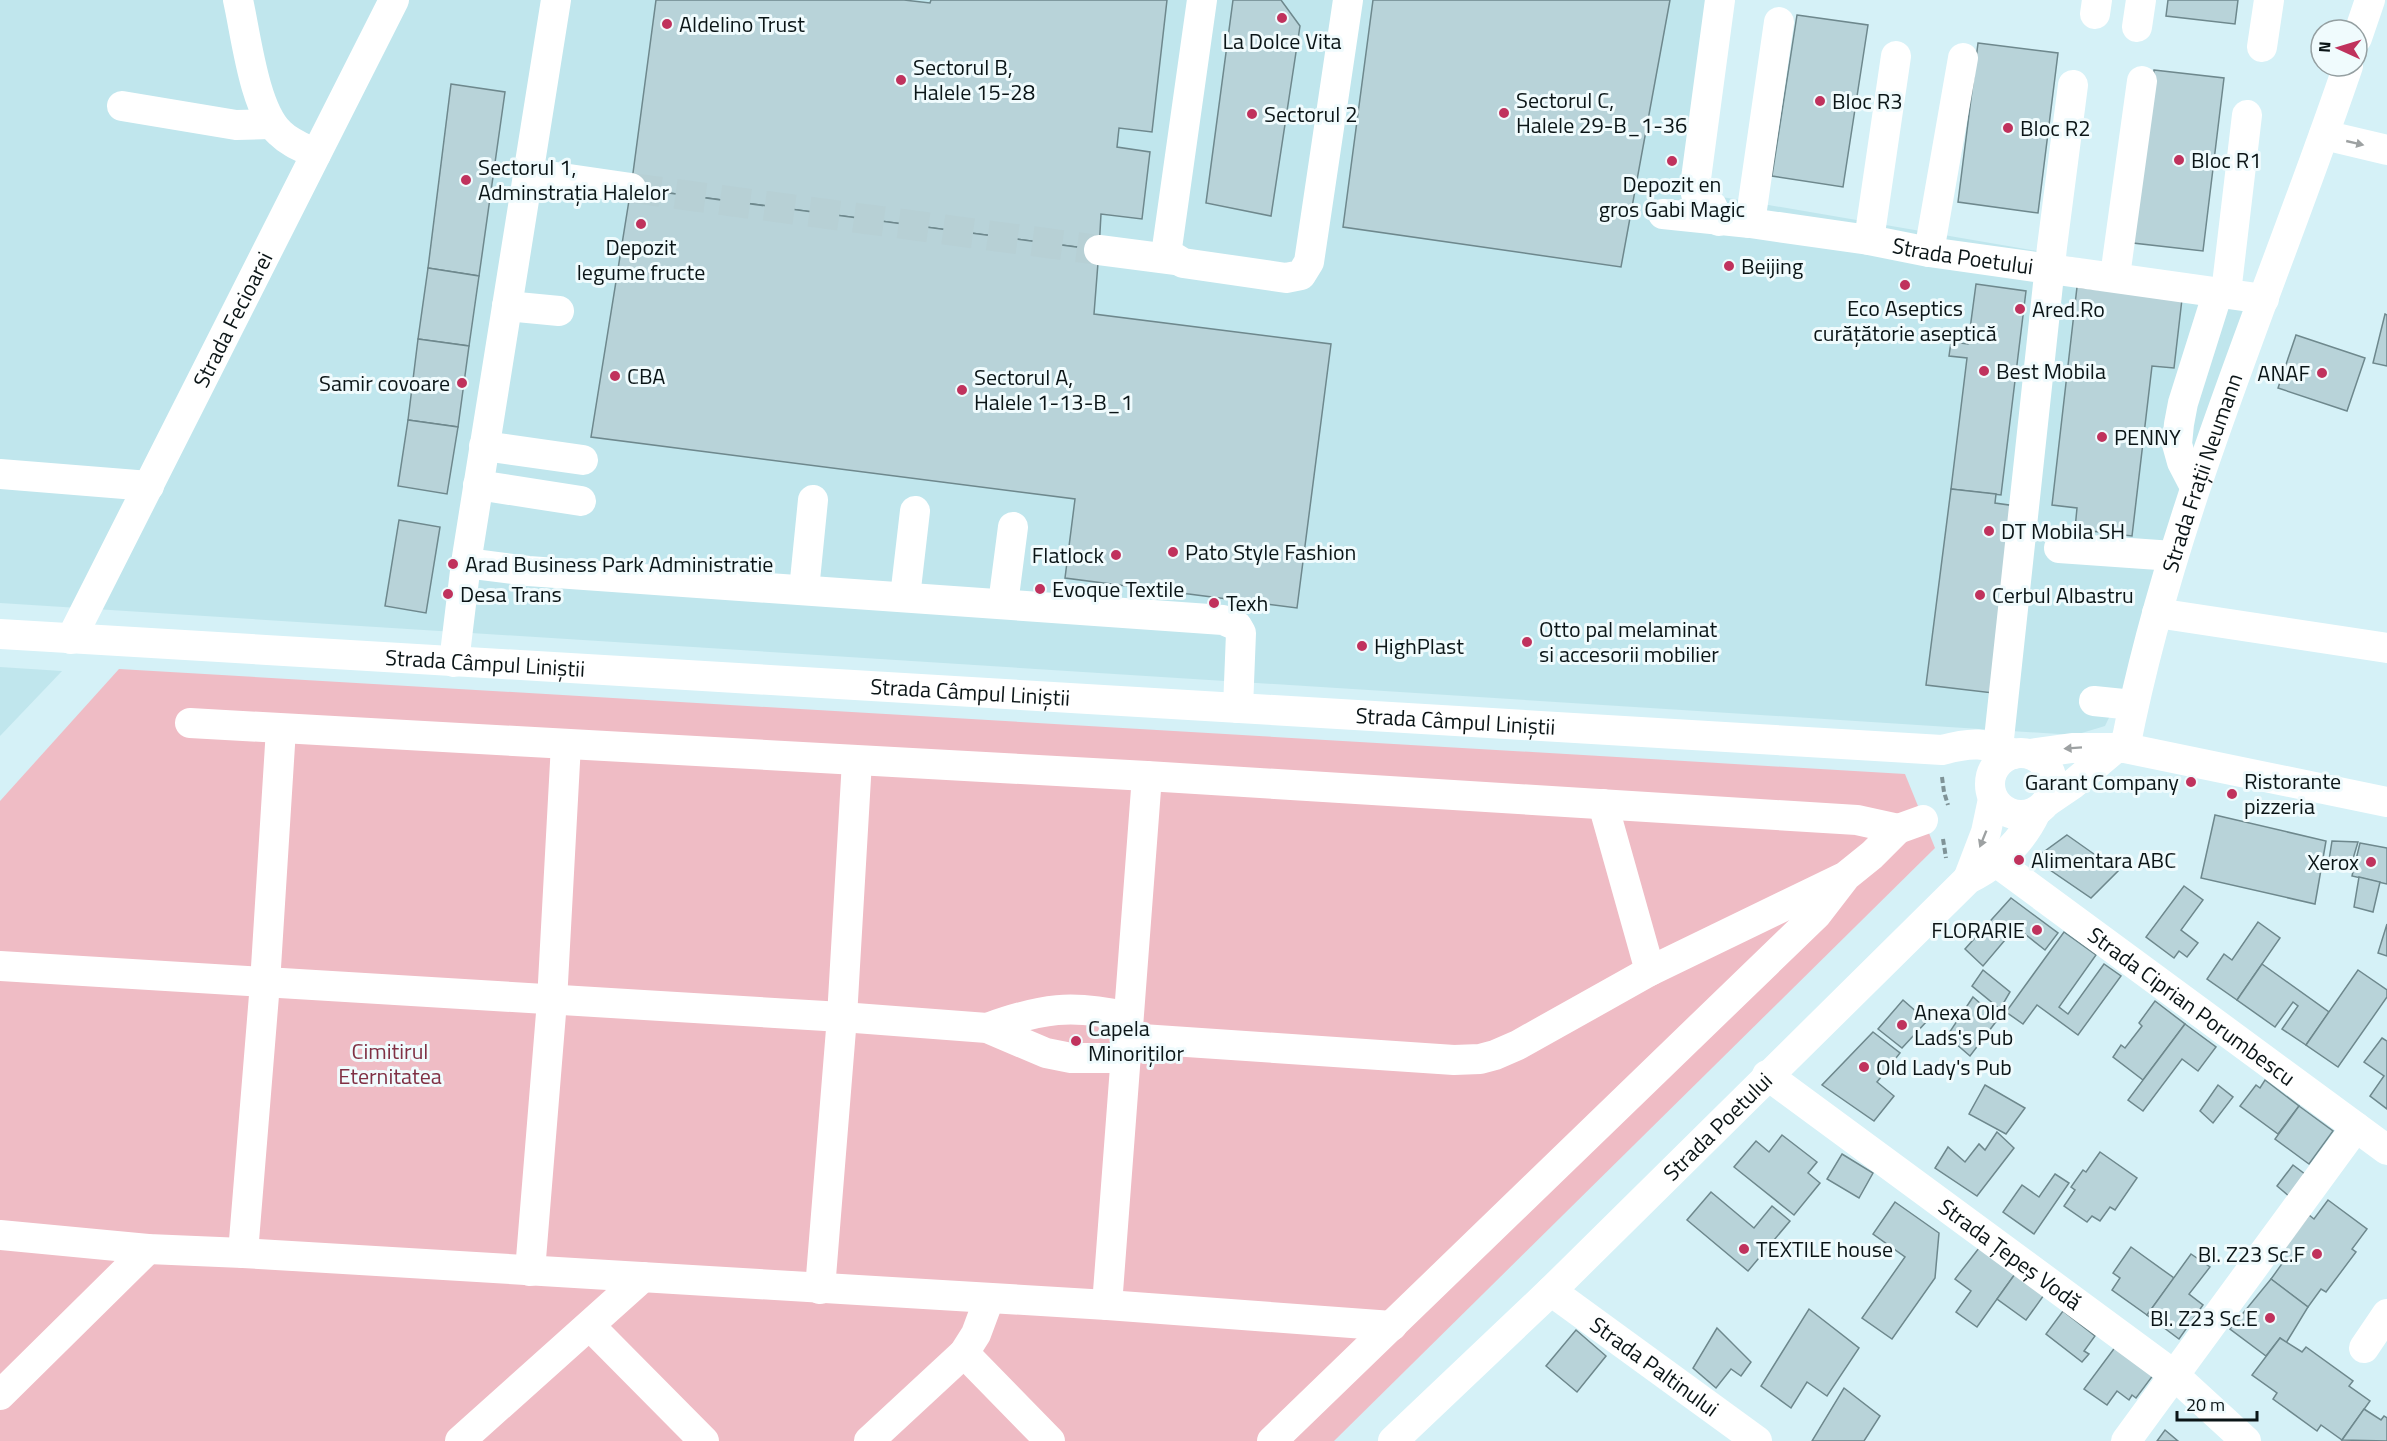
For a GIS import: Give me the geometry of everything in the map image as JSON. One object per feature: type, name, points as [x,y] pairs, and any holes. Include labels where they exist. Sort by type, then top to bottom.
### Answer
[{"type":"street","points":[[237,0],[259,95],[271,124],[287,139],[316,154]]},
{"type":"street","name":"Strada Fecioarei","points":[[72,639],[394,0]]},
{"type":"street","points":[[454,662],[484,446],[556,0]]},
{"type":"street","points":[[1176,260],[1170,255],[1167,240],[1202,0]]},
{"type":"street","points":[[1099,250],[1286,278],[1301,275],[1309,262],[1348,0]]},
{"type":"street","points":[[1719,221],[1713,206],[1696,194],[1695,186],[1720,0]]},
{"type":"street","points":[[2262,46],[2268,0]]},
{"type":"street","points":[[2364,18],[2370,0]]},
{"type":"street","points":[[1750,223],[1779,22]]},
{"type":"street","points":[[1869,240],[1896,56]]},
{"type":"street","points":[[1929,252],[1963,58]]},
{"type":"street","name":"Strada Frații Neumann","points":[[2121,747],[2173,556],[2195,487],[2344,78]]},
{"type":"street","points":[[2115,276],[2142,81]]},
{"type":"street","points":[[2014,752],[2049,268],[2073,85]]},
{"type":"street","points":[[122,106],[236,125],[271,124]]},
{"type":"street","points":[[2195,487],[2182,462],[2177,444],[2179,423],[2183,403],[2222,292],[2247,115]]},
{"type":"street","points":[[2324,135],[2387,150]]},
{"type":"street","points":[[528,173],[631,188]]},
{"type":"street","name":"Strada Poetului","points":[[1663,214],[1750,223],[1869,240],[1929,252],[2115,276],[2264,299]]},
{"type":"street","points":[[507,306],[559,311]]},
{"type":"street","points":[[484,446],[583,460]]},
{"type":"street","points":[[0,474],[148,486]]},
{"type":"street","points":[[478,485],[581,501]]},
{"type":"street","points":[[804,590],[813,500]]},
{"type":"street","points":[[905,597],[915,512]]},
{"type":"street","points":[[1003,604],[1013,527]]},
{"type":"street","points":[[2059,548],[2173,556]]},
{"type":"street","points":[[466,563],[528,571],[1231,622],[1237,626],[1242,641],[1238,708]]},
{"type":"street","points":[[2157,613],[2387,648]]},
{"type":"street","name":"Strada Câmpul Liniștii","points":[[0,634],[1942,750],[1974,743],[2014,752],[2121,747],[2387,802]]},
{"type":"street","points":[[2094,701],[2133,705]]},
{"type":"street","points":[[190,723],[1147,776],[1911,825]]},
{"type":"street","points":[[243,1253],[265,983],[281,729]]},
{"type":"street","points":[[530,1271],[552,1001],[566,744]]},
{"type":"street","points":[[1992,791],[1998,806],[2012,814],[2028,815],[2121,747]]},
{"type":"street","name":"Strada Câmpul Liniștii","points":[[1942,750],[1966,764],[1992,791]]},
{"type":"street","points":[[1968,879],[1986,832],[1994,768],[1999,761],[2014,752]]},
{"type":"street","points":[[2014,752],[2044,763],[2052,777],[2052,785],[2042,806]]},
{"type":"street","points":[[820,1289],[842,1017],[857,761]]},
{"type":"street","points":[[1107,1305],[1147,776]]},
{"type":"street","points":[[1602,804],[1650,971]]},
{"type":"street","name":"Strada Poetului","points":[[1393,1441],[1551,1291],[1767,1075],[1968,879],[1996,862],[2022,837],[2042,806]]},
{"type":"street","points":[[0,966],[842,1017],[987,1028],[1046,1053],[1071,1058],[1127,1038],[1454,1060],[1480,1059],[1518,1045],[1650,971],[1846,876],[1911,825]]},
{"type":"street","name":"Strada Ciprian Porumbescu","points":[[1996,862],[2387,1150]]},
{"type":"street","points":[[1272,1441],[1816,915],[1846,876]]},
{"type":"street","points":[[987,1028],[1021,1016],[1048,1010],[1075,1008],[1127,1038]]},
{"type":"street","name":"Strada Țepeș Vodă","points":[[1767,1075],[2173,1374],[2246,1441]]},
{"type":"street","points":[[2126,1441],[2356,1127]]},
{"type":"street","points":[[0,1235],[148,1249],[1107,1305],[1392,1326]]},
{"type":"street","points":[[0,1395],[148,1249]]},
{"type":"street","points":[[460,1441],[643,1277]]},
{"type":"street","name":"Strada Paltinului","points":[[1551,1291],[1757,1441]]},
{"type":"street","points":[[869,1441],[964,1353],[976,1334],[988,1299]]},
{"type":"street","points":[[2364,1347],[2387,1314]]},
{"type":"street","points":[[590,1326],[704,1441]]},
{"type":"street","points":[[964,1353],[1050,1441]]},
{"type":"path","points":[[1911,825],[1950,810],[1942,784],[1942,750]]},
{"type":"shaded area","points":[[0,0],[1730,0],[1699,193],[2253,288],[2122,691],[2105,726],[2075,735],[0,603]]},
{"type":"shaded area","points":[[0,667],[62,671],[0,736]]},
{"type":"green space","name":"Cimitirul Eternitatea","points":[[119,669],[1905,774],[1935,848],[1334,1441],[0,1441],[0,801]]},
{"type":"building","name":"Sectorul B, Halele 15-28","points":[[656,0],[904,0],[930,3],[931,0],[1167,0],[1152,132],[1119,128],[1117,147],[1150,152],[1142,219],[1101,214],[1099,250],[631,188]]},
{"type":"building","name":"Sectorul 2","points":[[1233,0],[1281,0],[1300,26],[1271,216],[1206,203]]},
{"type":"building","name":"Sectorul C, Halele 29-B_1-36","points":[[1373,0],[1670,0],[1621,267],[1343,227]]},
{"type":"building","points":[[2168,0],[2238,0],[2235,24],[2166,16]]},
{"type":"building","name":"Bloc R3","points":[[1797,15],[1868,25],[1843,187],[1772,176]]},
{"type":"building","name":"Bloc R2","points":[[1978,43],[2058,53],[2038,213],[1958,202]]},
{"type":"building","name":"Bloc R1","points":[[2154,70],[2224,78],[2203,251],[2133,243]]},
{"type":"building","name":"Sectorul 1, Adminstrația Halelor","points":[[451,84],[505,92],[479,276],[428,268]]},
{"type":"building","name":"Sectorul A, Halele 1-13-B_1","points":[[631,188],[1099,250],[1094,314],[1331,344],[1297,608],[1065,578],[1075,499],[591,437]]},
{"type":"building","points":[[428,268],[479,276],[469,346],[418,339]]},
{"type":"building","points":[[1976,284],[2026,291],[2001,495],[1951,489],[1967,358],[1949,356],[1951,342],[1968,344]]},
{"type":"building","name":"PENNY","points":[[2077,287],[2182,299],[2174,368],[2152,366],[2132,536],[2075,529],[2077,508],[2052,505]]},
{"type":"building","points":[[2385,314],[2387,315],[2387,366],[2373,363]]},
{"type":"building","name":"ANAF","points":[[2296,335],[2365,358],[2347,411],[2278,388]]},
{"type":"building","points":[[418,339],[469,346],[458,427],[408,420]]},
{"type":"building","points":[[408,420],[458,427],[447,494],[398,486]]},
{"type":"building","points":[[1951,489],[1996,494],[1995,503],[2016,506],[1993,693],[1926,685]]},
{"type":"building","points":[[399,520],[440,527],[426,613],[385,606]]},
{"type":"building","points":[[2215,815],[2326,841],[2315,904],[2201,878]]},
{"type":"building","points":[[2067,835],[2118,871],[2091,898],[2034,859]]},
{"type":"building","points":[[2332,841],[2358,842],[2352,862],[2329,860]]},
{"type":"building","name":"Xerox","points":[[2360,843],[2387,848],[2387,884],[2352,876]]},
{"type":"building","points":[[2359,877],[2380,882],[2373,912],[2354,907]]},
{"type":"building","points":[[2184,886],[2203,900],[2181,930],[2198,943],[2187,957],[2179,951],[2174,958],[2146,937]]},
{"type":"building","name":"FLORARIE","points":[[2011,898],[2058,933],[2045,950],[2016,927],[1983,966],[1965,949]]},
{"type":"building","points":[[2258,922],[2280,938],[2237,1000],[2207,979],[2224,954],[2232,960]]},
{"type":"building","points":[[2387,924],[2387,956],[2378,953]]},
{"type":"building","points":[[2064,932],[2096,955],[2059,1007],[2068,1014],[2104,964],[2121,976],[2078,1035],[2037,1005],[2023,1024],[2006,1012]]},
{"type":"building","points":[[2262,964],[2329,1012],[2306,1045],[2282,1029],[2298,1006],[2293,1002],[2275,1027],[2237,1000]]},
{"type":"building","points":[[1983,970],[2010,992],[2000,1009],[1972,986]]},
{"type":"building","points":[[2358,970],[2387,990],[2387,997],[2338,1067],[2306,1045]]},
{"type":"building","points":[[1973,997],[1998,1019],[1970,1056],[1947,1036]]},
{"type":"building","name":"Anexa Old Lads's Pub","points":[[1903,1000],[1927,1021],[1902,1048],[1878,1029]]},
{"type":"building","points":[[2155,1001],[2185,1024],[2143,1080],[2113,1057],[2121,1045],[2125,1048],[2142,1026],[2139,1023]]},
{"type":"building","points":[[2185,1024],[2216,1047],[2198,1071],[2182,1059],[2143,1111],[2128,1100]]},
{"type":"building","name":"Old Lady's Pub","points":[[1873,1032],[1900,1053],[1877,1082],[1894,1096],[1874,1121],[1822,1085]]},
{"type":"building","points":[[2382,1038],[2387,1041],[2387,1109],[2370,1096],[2384,1076],[2364,1062]]},
{"type":"building","points":[[2265,1080],[2299,1106],[2278,1134],[2240,1106],[2256,1085],[2260,1088]]},
{"type":"building","points":[[1985,1085],[2025,1108],[2006,1134],[1969,1114]]},
{"type":"building","points":[[2218,1085],[2233,1097],[2213,1123],[2200,1111]]},
{"type":"building","points":[[2299,1106],[2333,1131],[2309,1164],[2275,1139]]},
{"type":"building","points":[[1997,1132],[2014,1148],[1977,1196],[1935,1168],[1948,1147],[1965,1162],[1979,1144],[1985,1150]]},
{"type":"building","points":[[1782,1135],[1817,1162],[1808,1173],[1820,1183],[1794,1215],[1734,1167],[1756,1141],[1769,1152]]},
{"type":"building","points":[[2100,1152],[2137,1178],[2115,1210],[2110,1207],[2100,1221],[2092,1216],[2087,1222],[2064,1206],[2075,1190],[2071,1187],[2083,1170],[2086,1172]]},
{"type":"building","points":[[1842,1154],[1873,1173],[1859,1198],[1827,1179]]},
{"type":"building","points":[[2293,1165],[2314,1181],[2297,1203],[2277,1186]]},
{"type":"building","points":[[2055,1174],[2069,1183],[2034,1234],[2003,1212],[2022,1185],[2039,1197]]},
{"type":"building","name":"TEXTILE house","points":[[1711,1192],[1754,1228],[1772,1206],[1790,1221],[1748,1271],[1687,1220]]},
{"type":"building","name":"Bl. Z23 Sc.F","points":[[2328,1200],[2367,1229],[2352,1249],[2356,1252],[2326,1292],[2321,1289],[2308,1307],[2271,1279],[2284,1261],[2278,1256],[2309,1215],[2314,1219]]},
{"type":"building","points":[[1895,1202],[1939,1233],[1935,1278],[1892,1339],[1862,1318],[1905,1257],[1873,1234]]},
{"type":"building","points":[[2131,1247],[2174,1278],[2147,1315],[2112,1290],[2120,1278],[2113,1273]]},
{"type":"building","points":[[1979,1248],[2015,1274],[1977,1327],[1956,1312],[1971,1291],[1955,1279]]},
{"type":"building","points":[[2191,1254],[2210,1267],[2189,1294],[2203,1305],[2179,1339],[2147,1315]]},
{"type":"building","points":[[2015,1274],[2044,1295],[2026,1320],[1997,1299]]},
{"type":"building","name":"Bl. Z23 Sc.E","points":[[2271,1279],[2308,1307],[2286,1343],[2280,1338],[2266,1356],[2230,1329]]},
{"type":"building","points":[[1809,1309],[1859,1348],[1827,1396],[1807,1382],[1791,1408],[1761,1386]]},
{"type":"building","points":[[2063,1311],[2095,1336],[2084,1351],[2089,1354],[2082,1362],[2046,1334]]},
{"type":"building","points":[[1717,1328],[1751,1362],[1741,1376],[1731,1369],[1716,1388],[1693,1368]]},
{"type":"building","points":[[1576,1330],[1606,1356],[1577,1392],[1546,1366]]},
{"type":"building","points":[[2280,1338],[2302,1352],[2306,1347],[2353,1381],[2349,1386],[2370,1401],[2342,1440],[2321,1425],[2317,1431],[2273,1399],[2277,1393],[2252,1375]]},
{"type":"building","points":[[2116,1346],[2154,1374],[2136,1398],[2132,1395],[2129,1400],[2117,1391],[2107,1405],[2084,1389]]},
{"type":"building","points":[[1844,1388],[1880,1416],[1864,1441],[1812,1441]]},
{"type":"building","points":[[2364,1409],[2381,1420],[2384,1416],[2387,1418],[2387,1441],[2342,1440]]},
{"type":"building","points":[[2165,1430],[2178,1441],[2157,1441]]},
{"type":"tunnel","points":[[631,188],[1099,250]]},
{"type":"place","name":"La Dolce Vita","points":[[1282,18]]},
{"type":"place","name":"Aldelino Trust","points":[[667,24]]},
{"type":"place","name":"Sectorul B, Halele 15-28","points":[[901,80]]},
{"type":"place","name":"Bloc R3","points":[[1820,101]]},
{"type":"place","name":"Sectorul C, Halele 29-B_1-36","points":[[1504,113]]},
{"type":"place","name":"Sectorul 2","points":[[1252,114]]},
{"type":"place","name":"Bloc R2","points":[[2008,128]]},
{"type":"place","name":"Bloc R1","points":[[2179,160]]},
{"type":"place","name":"Depozit en gros Gabi Magic","points":[[1672,161]]},
{"type":"place","name":"Sectorul 1, Adminstrația Halelor","points":[[466,180]]},
{"type":"place","name":"Depozit legume fructe","points":[[641,224]]},
{"type":"place","name":"Beijing","points":[[1729,266]]},
{"type":"place","name":"Eco Aseptics curățătorie aseptică","points":[[1905,285]]},
{"type":"place","name":"Ared.Ro","points":[[2020,309]]},
{"type":"place","name":"Best Mobila","points":[[1984,371]]},
{"type":"place","name":"ANAF","points":[[2322,373]]},
{"type":"place","name":"CBA","points":[[615,376]]},
{"type":"place","name":"Samir covoare","points":[[462,383]]},
{"type":"place","name":"Sectorul A, Halele 1-13-B_1","points":[[962,390]]},
{"type":"place","name":"PENNY","points":[[2102,437]]},
{"type":"place","name":"DT Mobila SH","points":[[1989,531]]},
{"type":"place","name":"Pato Style Fashion","points":[[1173,552]]},
{"type":"place","name":"Flatlock","points":[[1116,555]]},
{"type":"place","name":"Arad Business Park Administratie","points":[[453,564]]},
{"type":"place","name":"Evoque Textile","points":[[1040,589]]},
{"type":"place","name":"Desa Trans","points":[[448,594]]},
{"type":"place","name":"Cerbul Albastru","points":[[1980,595]]},
{"type":"place","name":"Texh","points":[[1214,603]]},
{"type":"place","name":"Otto pal melaminat si accesorii mobilier","points":[[1527,642]]},
{"type":"place","name":"HighPlast","points":[[1362,646]]},
{"type":"place","name":"Garant Company","points":[[2191,782]]},
{"type":"place","name":"Ristorante pizzeria","points":[[2232,794]]},
{"type":"place","name":"Alimentara ABC","points":[[2019,860]]},
{"type":"place","name":"Xerox","points":[[2371,862]]},
{"type":"place","name":"FLORARIE","points":[[2037,930]]},
{"type":"place","name":"Anexa Old Lads's Pub","points":[[1902,1025]]},
{"type":"place","name":"Capela Minoriților","points":[[1076,1041]]},
{"type":"place","name":"Old Lady's Pub","points":[[1864,1067]]},
{"type":"place","name":"TEXTILE house","points":[[1744,1249]]},
{"type":"place","name":"Bl. Z23 Sc.F","points":[[2317,1254]]},
{"type":"place","name":"Bl. Z23 Sc.E","points":[[2270,1318]]}]
